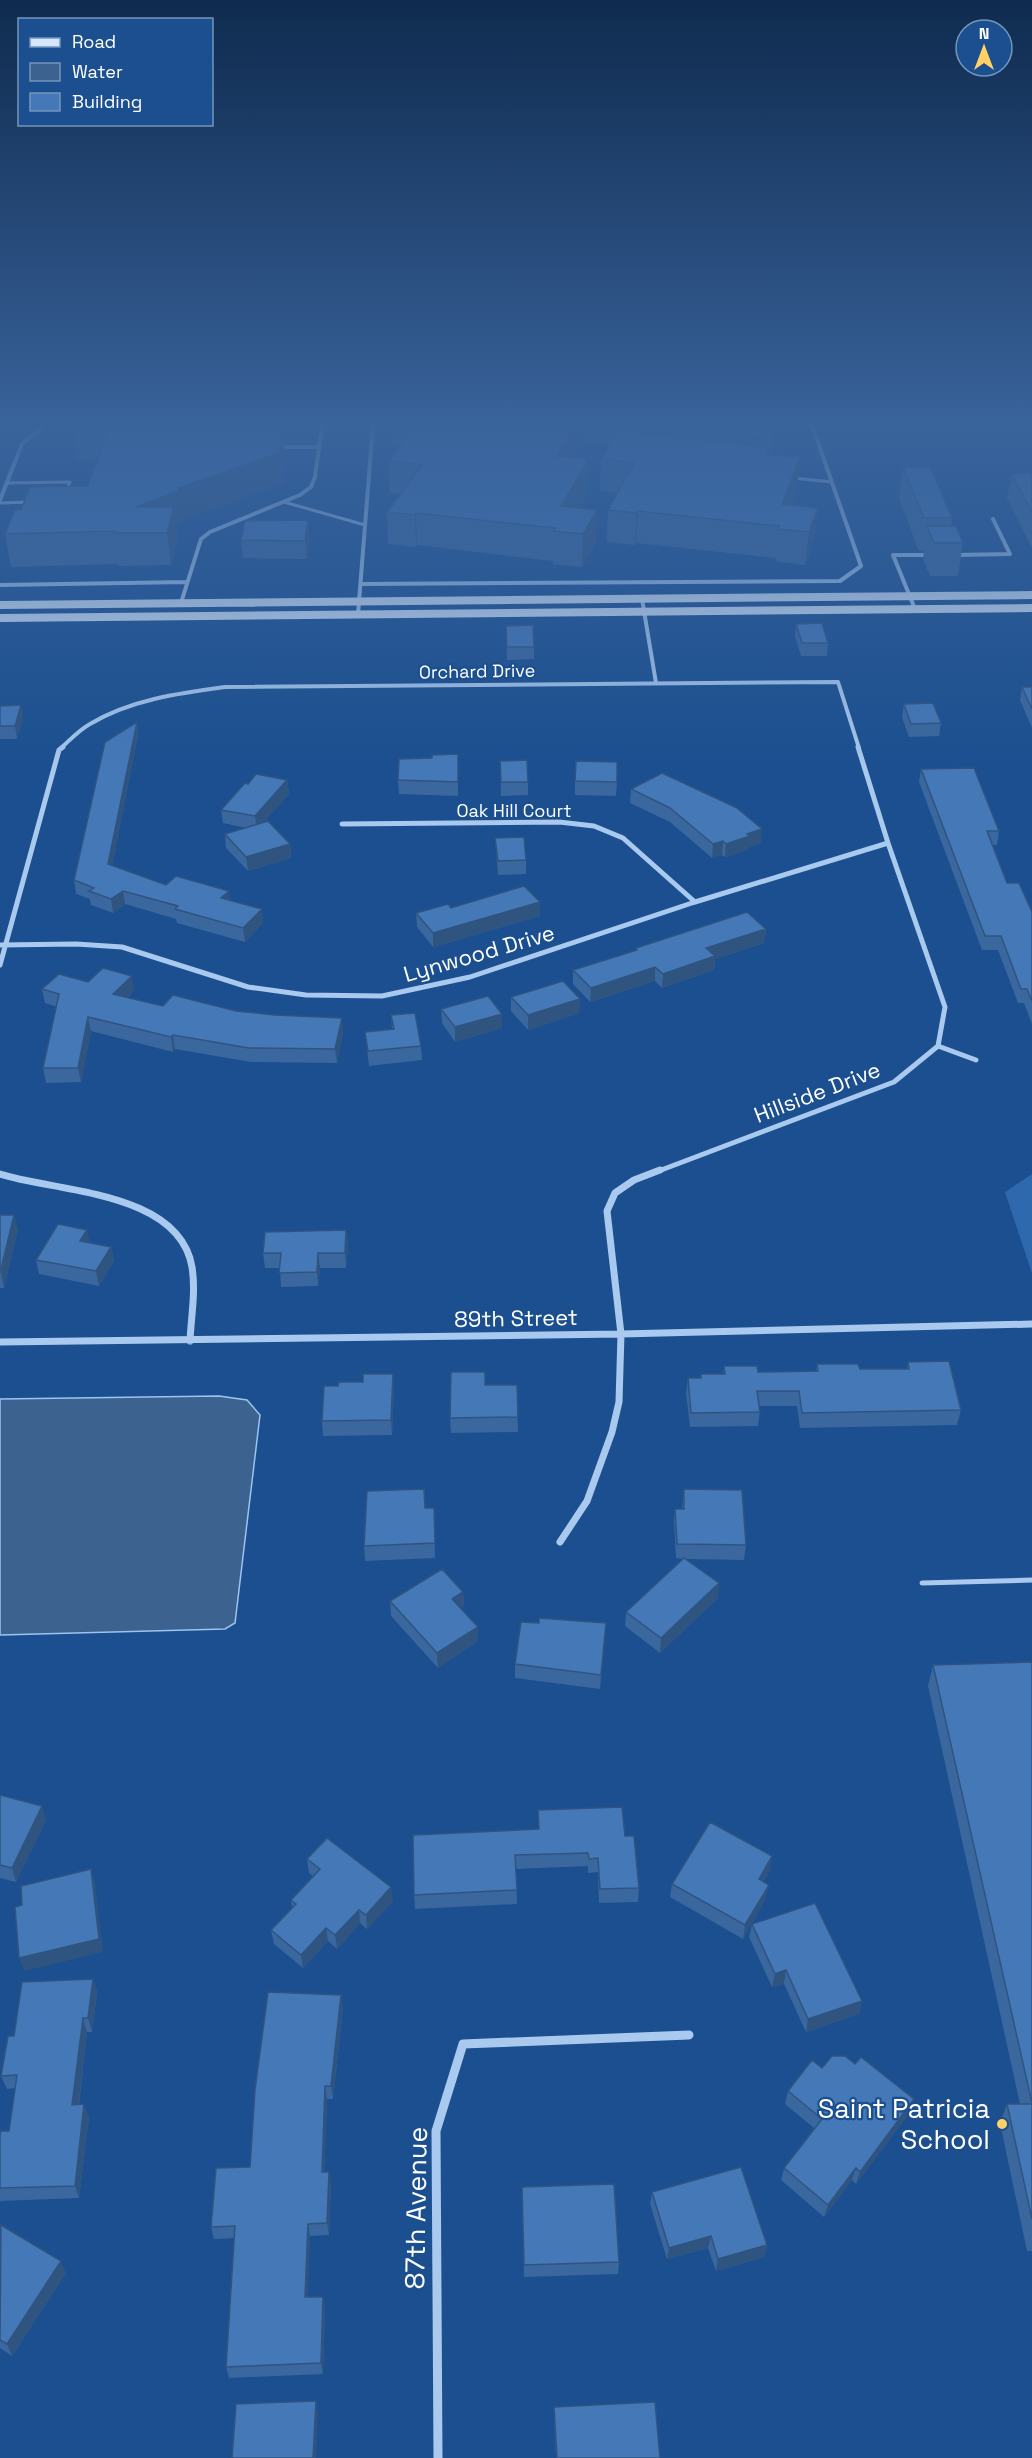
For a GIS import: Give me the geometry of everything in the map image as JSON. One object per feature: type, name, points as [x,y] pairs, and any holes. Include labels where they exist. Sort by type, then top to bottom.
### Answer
[{"type":"main road","points":[[0,605],[1032,595]]},
{"type":"main road","points":[[0,618],[1032,608]]},
{"type":"street","points":[[181,603],[201,540]]},
{"type":"street","points":[[358,614],[364,540]]},
{"type":"street","points":[[361,584],[840,581],[861,566],[852,540]]},
{"type":"street","points":[[951,555],[1010,554],[1003,540]]},
{"type":"street","points":[[915,609],[892,555],[940,555]]},
{"type":"street","points":[[0,585],[187,582]]},
{"type":"street","points":[[642,599],[656,683]]},
{"type":"street","name":"Orchard Drive","points":[[0,964],[3,945],[60,750],[88,725],[119,708],[175,694],[225,687],[838,682],[888,843]]},
{"type":"street","name":"Oak Hill Court","points":[[342,824],[559,822],[594,826],[623,838],[695,902]]},
{"type":"street","points":[[888,843],[945,1007],[939,1046],[976,1060]]},
{"type":"street","name":"Lynwood Drive","points":[[3,945],[76,944],[122,947],[248,987],[306,995],[382,996],[470,977],[695,902],[888,843]]},
{"type":"street","name":"Hillside Drive","points":[[560,1542],[587,1501],[612,1431],[619,1402],[621,1334],[607,1211],[615,1193],[634,1180],[894,1082],[939,1046]]},
{"type":"street","points":[[0,1174],[31,1184],[113,1197],[143,1209],[165,1222],[181,1242],[191,1264],[194,1287],[189,1341]]},
{"type":"street","name":"89th Street","points":[[0,1342],[621,1334],[1032,1324]]},
{"type":"street","name":"87th Avenue","points":[[438,2458],[436,2131],[463,2044],[689,2035]]},
{"type":"lane","points":[[922,1583],[1032,1580]]},
{"type":"shaded area","points":[[1032,1174],[1032,1273],[1005,1192]]},
{"type":"water","points":[[219,1396],[247,1400],[260,1415],[235,1623],[225,1629],[0,1635],[0,1399]]},
{"type":"building","points":[[241,540],[305,540],[305,541]]},
{"type":"building","points":[[933,540],[962,540],[963,543],[934,543]]},
{"type":"building","points":[[822,623],[828,643],[802,643],[796,624]]},
{"type":"building","points":[[533,625],[534,647],[507,647],[506,626]]},
{"type":"building","points":[[1022,687],[1032,687],[1032,709]]},
{"type":"building","points":[[933,703],[941,723],[911,724],[904,704]]},
{"type":"building","points":[[21,705],[15,726],[0,726],[0,706]]},
{"type":"building","points":[[137,722],[108,864],[166,885],[176,876],[229,891],[221,898],[262,909],[243,928],[175,909],[178,906],[123,891],[111,899],[89,891],[94,888],[74,880],[105,742]]},
{"type":"building","points":[[458,754],[458,782],[398,780],[399,759]]},
{"type":"building","points":[[527,760],[528,782],[501,782],[500,761]]},
{"type":"building","points":[[576,761],[617,762],[617,782],[575,781]]},
{"type":"building","points":[[974,768],[999,831],[987,831],[1007,883],[1019,883],[1032,912],[1032,1001],[1027,989],[1021,989],[1001,936],[985,936],[921,769]]},
{"type":"building","points":[[662,773],[737,808],[762,829],[747,834],[750,836],[726,844],[723,841],[713,844],[670,808],[631,789]]},
{"type":"building","points":[[256,774],[287,780],[255,816],[221,810],[245,783],[248,784]]},
{"type":"building","points":[[268,821],[290,844],[246,857],[225,834]]},
{"type":"building","points":[[524,837],[526,860],[498,861],[495,838]]},
{"type":"building","points":[[524,886],[540,902],[433,933],[416,913],[448,904],[451,908]]},
{"type":"building","points":[[747,912],[766,929],[706,948],[715,956],[663,974],[655,967],[591,988],[573,970],[637,950],[636,948]]},
{"type":"building","points":[[103,968],[132,976],[113,994],[163,1006],[173,995],[236,1011],[342,1018],[335,1049],[249,1048],[173,1035],[171,1037],[88,1017],[78,1068],[43,1068],[59,994],[42,989],[59,974],[88,982]]},
{"type":"building","points":[[563,981],[580,999],[528,1015],[511,997]]},
{"type":"building","points":[[488,996],[502,1014],[455,1027],[441,1009]]},
{"type":"building","points":[[415,1013],[421,1046],[368,1051],[365,1032],[394,1029],[391,1015]]},
{"type":"building","points":[[0,1215],[14,1215],[0,1273]]},
{"type":"building","points":[[58,1224],[87,1230],[80,1241],[111,1247],[96,1271],[36,1260]]},
{"type":"building","points":[[346,1230],[345,1253],[318,1253],[317,1272],[279,1273],[281,1253],[263,1253],[265,1232]]},
{"type":"building","points":[[949,1361],[961,1410],[802,1413],[799,1391],[757,1391],[760,1412],[691,1413],[688,1378],[701,1378],[701,1374],[725,1374],[724,1366],[757,1366],[758,1372],[818,1371],[817,1364],[858,1364],[860,1369],[909,1369],[908,1362]]},
{"type":"building","points":[[451,1372],[485,1372],[485,1385],[517,1385],[518,1417],[450,1418]]},
{"type":"building","points":[[363,1374],[393,1374],[391,1420],[322,1421],[324,1386],[338,1386],[339,1382],[363,1382]]},
{"type":"building","points":[[424,1489],[425,1508],[434,1508],[435,1543],[364,1546],[367,1491]]},
{"type":"building","points":[[684,1489],[742,1490],[746,1545],[677,1544],[675,1509],[684,1509]]},
{"type":"building","points":[[684,1558],[719,1583],[661,1638],[626,1612]]},
{"type":"building","points":[[442,1569],[463,1592],[452,1599],[478,1627],[437,1653],[390,1601]]},
{"type":"building","points":[[539,1618],[606,1623],[601,1675],[515,1664],[521,1622],[539,1623]]},
{"type":"building","points":[[1032,1662],[1032,2103],[933,1665]]},
{"type":"building","points":[[0,1795],[42,1806],[12,1868],[0,1865]]},
{"type":"building","points":[[622,1807],[625,1836],[634,1836],[639,1888],[600,1889],[598,1858],[589,1859],[588,1853],[515,1855],[517,1890],[414,1895],[413,1835],[539,1829],[538,1810]]},
{"type":"building","points":[[710,1822],[772,1856],[759,1879],[769,1885],[745,1925],[672,1884]]},
{"type":"building","points":[[327,1838],[391,1887],[366,1915],[359,1910],[335,1935],[326,1928],[301,1955],[271,1930],[296,1904],[291,1900],[320,1869],[307,1859]]},
{"type":"building","points":[[91,1869],[99,1939],[19,1958],[15,1907],[22,1905],[21,1886]]},
{"type":"building","points":[[815,1903],[862,2001],[808,2019],[786,1970],[775,1974],[752,1924]]},
{"type":"building","points":[[93,1979],[88,2018],[83,2018],[72,2105],[84,2104],[75,2186],[0,2188],[0,2135],[1,2131],[9,2131],[17,2075],[1,2076],[8,2036],[14,2036],[22,1982]]},
{"type":"building","points":[[268,1992],[341,1995],[331,2086],[325,2086],[322,2172],[329,2172],[327,2223],[308,2224],[305,2297],[323,2297],[321,2363],[226,2367],[235,2226],[211,2227],[216,2168],[250,2167],[255,2090]]},
{"type":"building","points":[[832,2056],[845,2056],[855,2064],[861,2057],[914,2099],[860,2172],[856,2168],[828,2205],[784,2168],[822,2119],[788,2091],[812,2060],[822,2068]]},
{"type":"building","points":[[1007,2104],[1032,2104],[1032,2219]]},
{"type":"building","points":[[741,2167],[767,2245],[718,2259],[711,2236],[669,2248],[652,2192]]},
{"type":"building","points":[[614,2184],[619,2262],[524,2265],[522,2187]]},
{"type":"building","points":[[1,2225],[61,2261],[7,2344],[0,2340]]},
{"type":"building","points":[[316,2401],[313,2458],[232,2458],[236,2404]]},
{"type":"building","points":[[655,2402],[660,2458],[557,2458],[554,2407]]},
{"type":"place","name":"Saint Patricia School","points":[[1002,2124]]}]
